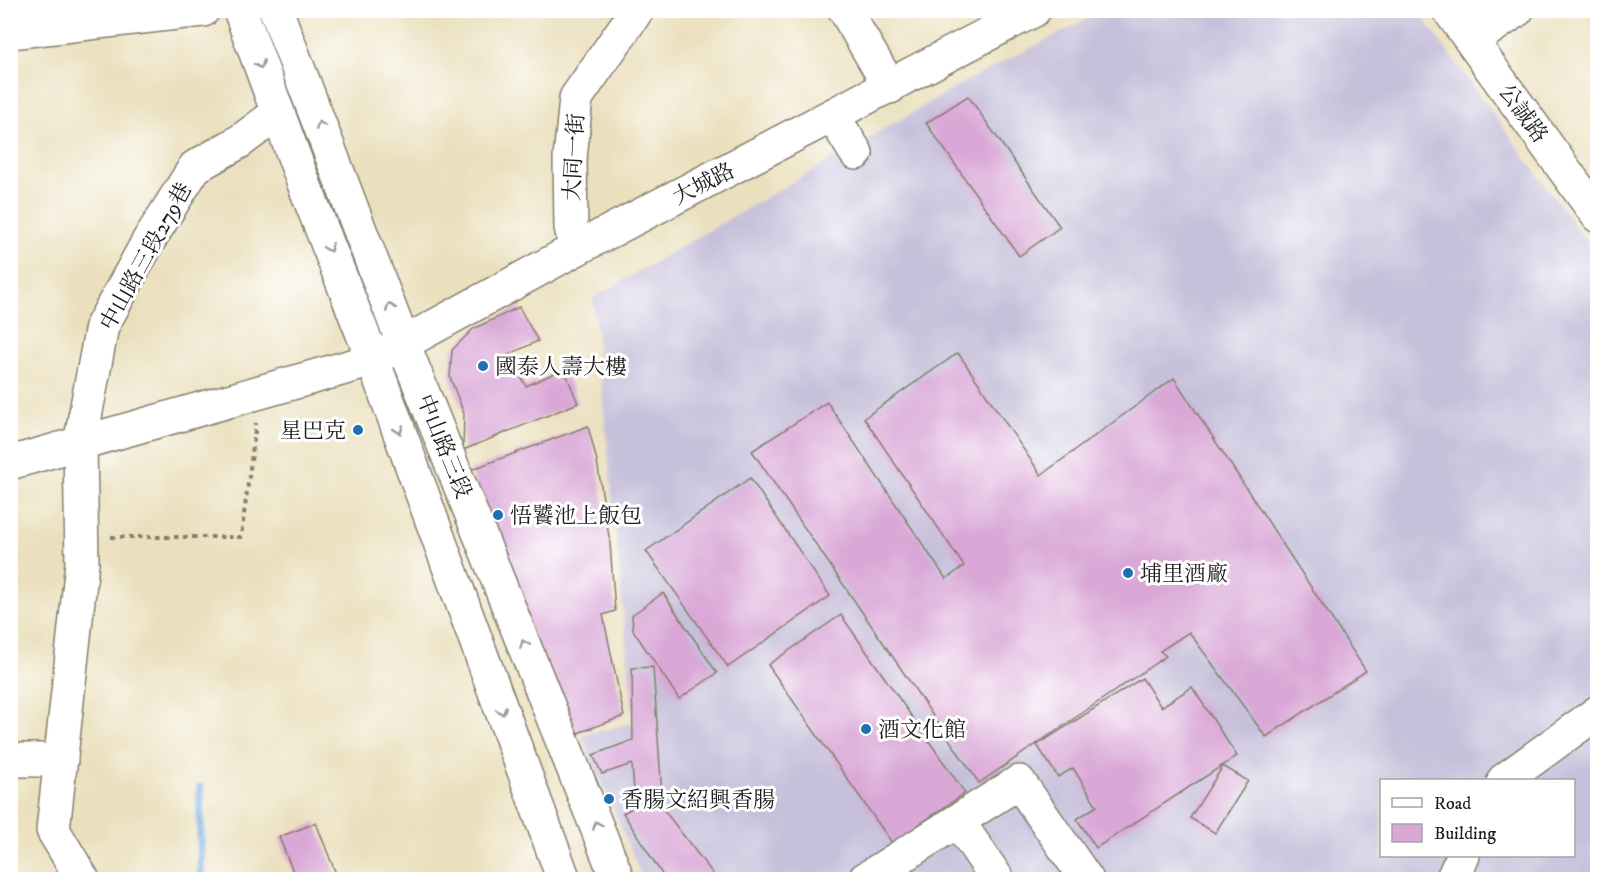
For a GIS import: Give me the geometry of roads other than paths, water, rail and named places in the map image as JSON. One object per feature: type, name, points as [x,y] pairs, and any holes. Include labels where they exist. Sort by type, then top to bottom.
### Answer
[{"type":"street","points":[[10,32],[203,10]]},
{"type":"street","name":"中山路三段","points":[[240,10],[374,360],[564,879]]},
{"type":"street","name":"中山路三段","points":[[276,10],[403,343],[618,879]]},
{"type":"street","name":"大同一街","points":[[576,249],[571,227],[570,159],[576,98],[637,10]]},
{"type":"street","points":[[844,10],[890,87]]},
{"type":"street","name":"大城路","points":[[10,463],[374,360],[576,249],[1034,10]]},
{"type":"street","name":"公誠路","points":[[1449,10],[1598,216]]},
{"type":"street","points":[[1473,42],[1517,10]]},
{"type":"street","name":"中山路三段279巷","points":[[83,879],[53,830],[82,563],[80,444],[102,326],[149,240],[195,167],[239,142],[278,113]]},
{"type":"street","points":[[832,116],[856,153]]},
{"type":"street","points":[[1505,779],[1598,712]]},
{"type":"street","points":[[10,760],[61,760]]},
{"type":"street","points":[[864,879],[1019,782],[1087,879]]},
{"type":"street","points":[[958,821],[998,879]]},
{"type":"street","points":[[1452,879],[1462,857]]},
{"type":"waterway","points":[[200,788],[201,880]]},
{"type":"place","name":"國泰人壽大樓","points":[[483,366]]},
{"type":"place","name":"星巴克","points":[[358,430]]},
{"type":"place","name":"悟饕池上飯包","points":[[498,515]]},
{"type":"place","name":"埔里酒廠","points":[[1128,573]]},
{"type":"place","name":"酒文化館","points":[[866,729]]},
{"type":"place","name":"香腸文紹興香腸","points":[[609,799]]}]
